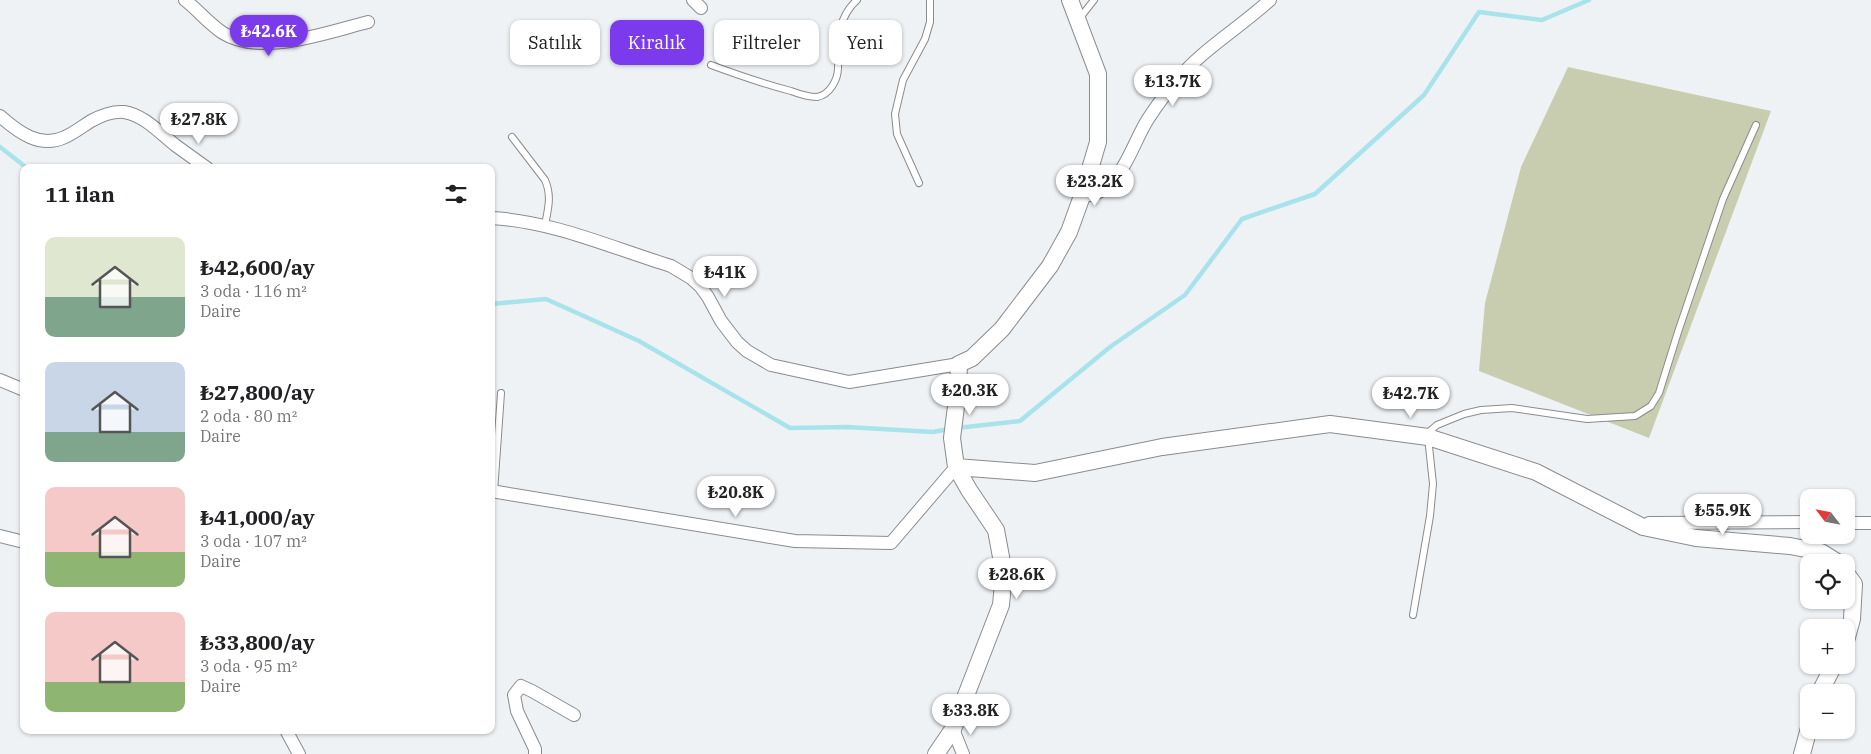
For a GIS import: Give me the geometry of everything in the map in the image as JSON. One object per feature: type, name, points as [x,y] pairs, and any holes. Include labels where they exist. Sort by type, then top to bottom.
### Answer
[{"type":"street","points":[[185,0],[223,33],[256,42],[286,43],[368,22]]},
{"type":"street","points":[[495,218],[545,225],[671,266],[681,271],[700,286],[724,326],[737,342],[771,365],[849,382],[959,364],[972,358],[1002,329],[1050,266],[1069,232],[1082,196],[1098,142],[1098,74],[1070,0]]},
{"type":"street","points":[[1082,196],[1095,195],[1108,188],[1119,174],[1146,122],[1169,89],[1200,57],[1270,0]]},
{"type":"street","points":[[0,116],[19,133],[36,140],[45,141],[64,138],[94,119],[109,113],[125,112],[133,114],[151,124],[175,145],[201,164]]},
{"type":"street","points":[[936,754],[953,729],[1001,605],[1004,573],[996,530],[956,467],[952,438],[959,364]]},
{"type":"street","points":[[0,380],[20,388]]},
{"type":"street","points":[[956,467],[1035,473],[1162,447],[1330,424],[1428,436],[1536,472],[1643,527],[1696,538],[1790,546],[1823,554]]},
{"type":"street","points":[[495,492],[795,541],[891,543],[956,467]]},
{"type":"street","points":[[1637,524],[1800,522]]},
{"type":"street","points":[[1855,523],[1871,523]]},
{"type":"street","points":[[0,536],[20,541]]},
{"type":"street","points":[[535,754],[535,749],[517,711],[514,695],[521,686],[532,690],[574,715]]},
{"type":"street","points":[[953,729],[963,754]]},
{"type":"street","points":[[288,734],[299,754]]},
{"type":"street","points":[[1802,754],[1806,739]]},
{"type":"lane","points":[[711,64],[756,82],[806,95],[821,96],[830,89],[836,77],[839,33],[846,16],[857,0]]},
{"type":"lane","points":[[919,183],[899,139],[895,124],[895,114],[903,80],[921,48],[928,30],[930,0]]},
{"type":"lane","points":[[1078,20],[1094,0]]},
{"type":"lane","points":[[1413,615],[1430,516],[1433,484],[1428,436],[1431,430],[1437,425],[1464,414],[1481,410],[1512,408],[1587,419],[1635,416],[1651,406],[1659,393],[1723,199],[1756,125]]},
{"type":"lane","points":[[512,137],[545,180],[548,187],[550,194],[545,225]]},
{"type":"lane","points":[[495,467],[501,393]]},
{"type":"green space","points":[[1568,67],[1771,111],[1649,438],[1479,371],[1485,303],[1521,167]]},
{"type":"waterway","points":[[957,428],[1020,421],[1110,347],[1185,295],[1242,219],[1315,194],[1424,95],[1479,12],[1542,20],[1589,0]]},
{"type":"waterway","points":[[0,147],[22,164]]},
{"type":"waterway","points":[[495,304],[546,299],[639,341],[790,428],[847,427],[933,432],[949,429]]}]
